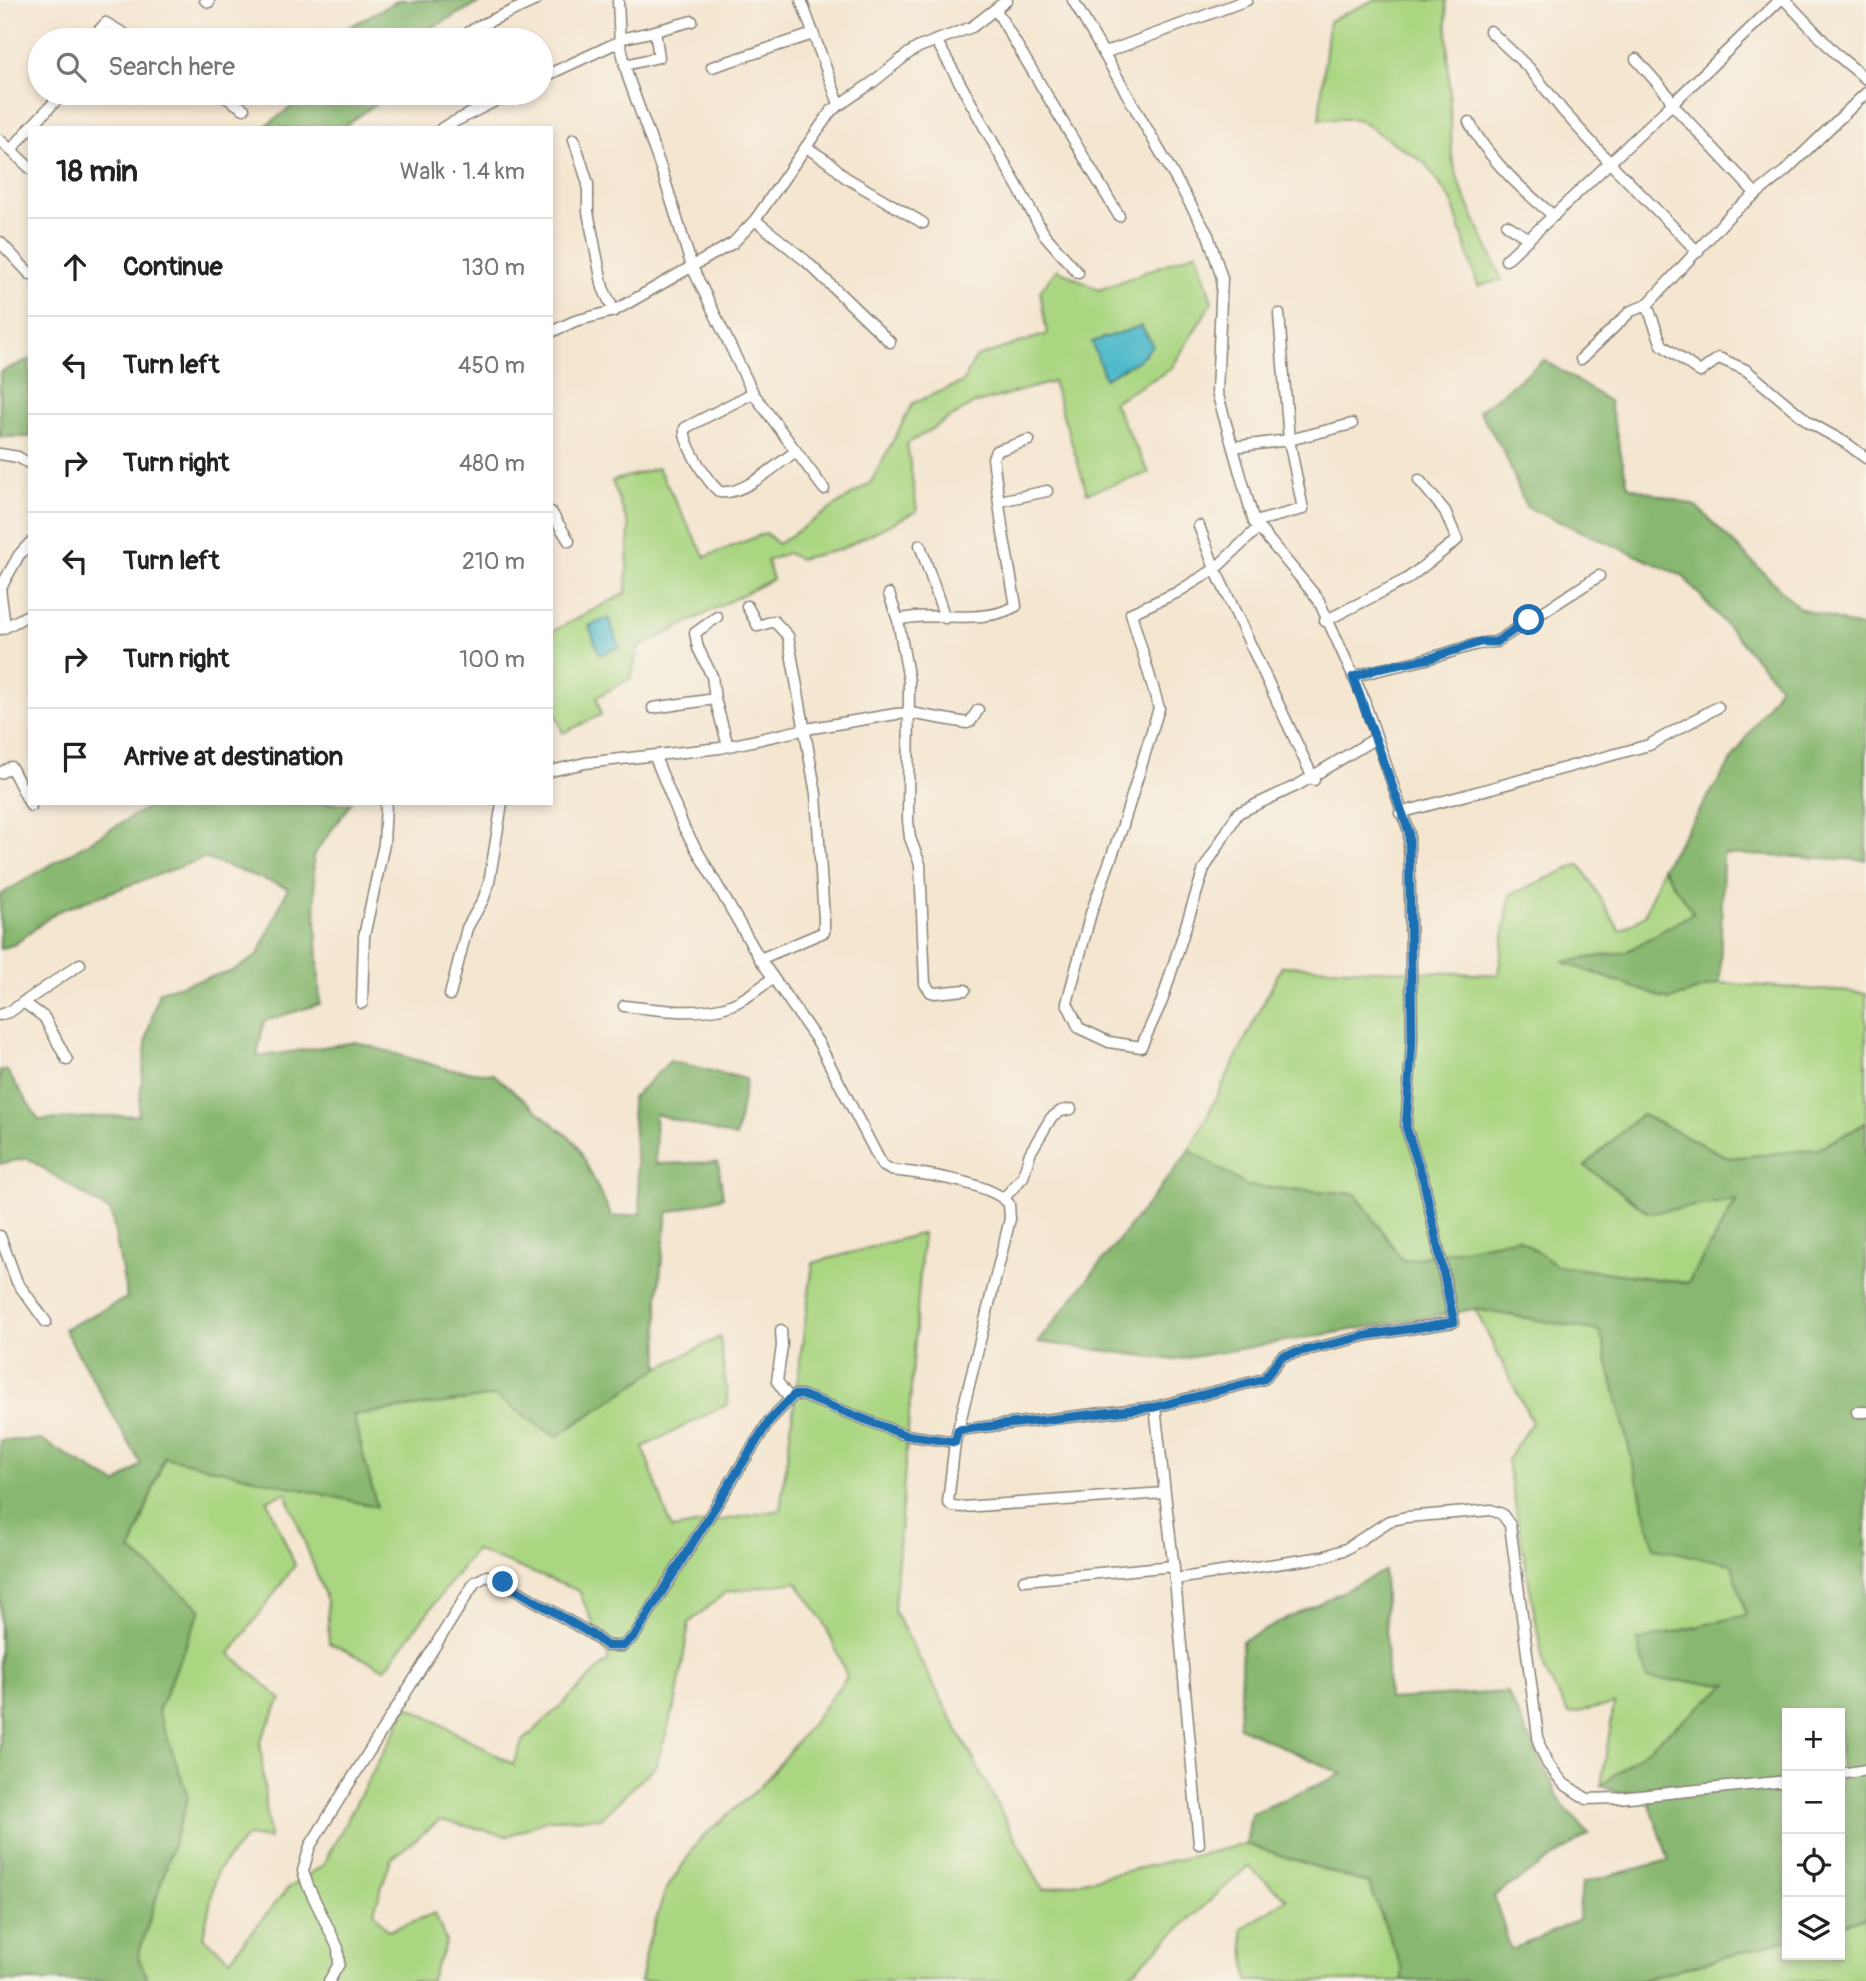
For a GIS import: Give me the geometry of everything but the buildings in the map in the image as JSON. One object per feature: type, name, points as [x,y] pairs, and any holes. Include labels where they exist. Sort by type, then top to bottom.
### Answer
[{"type":"street","points":[[480,28],[536,0]]},
{"type":"street","points":[[618,0],[620,43],[625,65],[692,267],[753,393],[824,489]]},
{"type":"street","points":[[802,0],[839,104]]},
{"type":"street","points":[[958,1430],[1155,1407],[1264,1379],[1282,1356],[1369,1335],[1454,1322],[1424,1182],[1406,1127],[1412,1040],[1409,832],[1353,677],[1318,599],[1254,527],[1217,392],[1222,278],[1208,235],[1073,0]]},
{"type":"street","points":[[1104,53],[1247,0]]},
{"type":"street","points":[[1506,260],[1783,0],[1866,79]]},
{"type":"street","points":[[553,331],[575,321],[614,311],[733,243],[755,220],[824,120],[839,104],[873,82],[909,53],[972,27],[1000,4],[1119,216]]},
{"type":"street","points":[[553,72],[614,44],[692,21]]},
{"type":"street","points":[[625,65],[659,57],[655,31]]},
{"type":"street","points":[[1490,31],[1529,68],[1563,111],[1611,163],[1698,251]]},
{"type":"street","points":[[712,67],[813,34]]},
{"type":"street","points":[[936,40],[1044,234],[1078,273]]},
{"type":"street","points":[[1636,59],[1668,95],[1672,104],[1756,194]]},
{"type":"street","points":[[1581,359],[1631,311],[1647,305],[1732,213],[1785,171],[1866,93]]},
{"type":"street","points":[[32,126],[52,105]]},
{"type":"street","points":[[238,105],[244,109]]},
{"type":"street","points":[[446,126],[487,105]]},
{"type":"street","points":[[1469,122],[1478,139],[1531,198],[1554,216]]},
{"type":"street","points":[[11,150],[28,130]]},
{"type":"street","points":[[574,139],[588,184],[588,212],[603,288],[614,311]]},
{"type":"street","points":[[0,140],[28,166]]},
{"type":"street","points":[[806,147],[845,177],[923,223]]},
{"type":"street","points":[[755,220],[806,261],[890,342]]},
{"type":"street","points":[[1507,225],[1529,239]]},
{"type":"street","points":[[0,242],[28,272]]},
{"type":"street","points":[[1647,305],[1662,345],[1681,359],[1700,372],[1718,358],[1746,370],[1810,423],[1846,443],[1866,458]]},
{"type":"street","points":[[1279,314],[1289,440],[1303,509],[1254,527],[1215,569],[1176,593],[1131,613],[1159,708],[1122,828],[1091,913],[1067,1003],[1079,1028],[1109,1042],[1141,1047],[1162,1001],[1204,869],[1238,813],[1313,778],[1376,738]]},
{"type":"street","points":[[753,393],[684,428],[685,439],[709,481],[720,492],[735,490],[750,483],[796,451]]},
{"type":"street","points":[[1233,447],[1289,440],[1352,424]]},
{"type":"street","points":[[898,621],[990,614],[1016,606],[994,454],[1029,440]]},
{"type":"street","points":[[0,454],[18,457],[28,463]]},
{"type":"street","points":[[1326,620],[1407,579],[1457,540],[1445,511],[1419,480]]},
{"type":"street","points":[[1000,501],[1046,491]]},
{"type":"street","points":[[553,515],[569,541]]},
{"type":"street","points":[[1199,526],[1215,569],[1313,778]]},
{"type":"street","points":[[28,545],[19,555],[0,589],[3,629],[28,615]]},
{"type":"street","points":[[920,545],[945,618]]},
{"type":"street","points":[[1353,677],[1431,658],[1480,642],[1496,642],[1599,576]]},
{"type":"street","points":[[889,594],[898,621],[909,681],[908,820],[910,838],[920,864],[925,984],[935,993],[965,990]]},
{"type":"street","points":[[747,606],[758,626],[774,621],[786,632],[806,729],[820,837],[824,932],[760,960]]},
{"type":"street","points":[[717,617],[695,633],[698,648],[709,668],[728,746]]},
{"type":"street","points":[[653,708],[715,699]]},
{"type":"street","points":[[1401,813],[1649,745],[1718,707]]},
{"type":"street","points":[[553,771],[585,763],[655,757],[728,746],[806,729],[910,713],[962,723],[971,721],[978,710]]},
{"type":"street","points":[[655,757],[684,828],[760,960],[818,1042],[886,1168],[951,1180],[996,1193],[1009,1203],[1010,1219],[955,1442],[948,1502],[953,1506],[1164,1493]]},
{"type":"street","points":[[0,773],[11,767],[28,800]]},
{"type":"street","points":[[362,1003],[364,936],[383,844],[386,805]]},
{"type":"street","points":[[450,995],[467,928],[489,883],[502,805]]},
{"type":"street","points":[[0,1015],[80,964]]},
{"type":"street","points":[[624,1006],[677,1010],[723,1008],[773,978]]},
{"type":"street","points":[[23,1002],[44,1017],[67,1060]]},
{"type":"street","points":[[1004,1198],[1023,1177],[1030,1153],[1051,1118],[1061,1111],[1071,1109]]},
{"type":"street","points":[[0,1237],[18,1282],[46,1322]]},
{"type":"street","points":[[781,1330],[782,1346],[777,1381],[789,1398]]},
{"type":"street","points":[[329,1981],[339,1964],[338,1948],[308,1886],[303,1871],[305,1858],[324,1822],[475,1582],[487,1576],[503,1582],[607,1646],[623,1646],[635,1635],[769,1421],[789,1398],[802,1395],[905,1435],[955,1442]]},
{"type":"street","points":[[1155,1407],[1174,1566],[1199,1844]]},
{"type":"street","points":[[1175,1579],[1323,1557],[1346,1549],[1388,1521],[1406,1517],[1490,1510],[1502,1514],[1510,1525],[1539,1744],[1547,1763],[1564,1784],[1587,1799],[1782,1782]]},
{"type":"street","points":[[1024,1580],[1174,1566]]},
{"type":"street","points":[[1845,1772],[1866,1770]]},
{"type":"green space","points":[[399,0],[484,0],[431,28],[349,27]]},
{"type":"green space","points":[[1374,0],[1446,0],[1452,157],[1460,186],[1502,280],[1478,286],[1452,202],[1425,163],[1357,119],[1319,119],[1329,21]]},
{"type":"green space","points":[[294,105],[374,105],[345,126],[266,126]]},
{"type":"green space","points":[[1197,252],[1212,302],[1171,369],[1113,402],[1149,473],[1087,493],[1053,382],[973,404],[907,444],[917,511],[839,550],[799,559],[787,553],[767,561],[773,579],[638,648],[631,678],[597,697],[601,715],[563,733],[553,706],[553,631],[626,593],[629,527],[612,481],[658,468],[705,557],[766,533],[778,544],[871,482],[913,403],[963,382],[976,357],[1047,334],[1040,291],[1057,269],[1099,290]]},
{"type":"green space","points":[[28,360],[28,437],[0,437],[0,372]]},
{"type":"green space","points":[[1544,360],[1609,401],[1628,486],[1696,506],[1799,608],[1866,629],[1866,860],[1723,854],[1720,983],[1669,1000],[1563,962],[1626,952],[1693,913],[1662,868],[1780,686],[1683,576],[1526,507],[1504,452],[1479,411]]},
{"type":"green space","points":[[151,805],[350,805],[313,856],[320,1004],[264,1021],[257,1057],[356,1042],[447,1069],[493,1074],[576,1143],[612,1217],[641,1214],[631,1099],[670,1061],[746,1079],[736,1137],[655,1114],[656,1164],[718,1162],[723,1197],[667,1213],[658,1296],[659,1368],[556,1437],[495,1396],[353,1415],[377,1507],[164,1457],[131,1551],[201,1609],[158,1711],[188,1797],[138,1956],[148,1981],[0,1981],[0,1440],[41,1440],[117,1484],[141,1464],[64,1329],[127,1298],[111,1212],[27,1158],[0,1164],[0,1070],[7,1071],[39,1120],[138,1115],[147,1036],[159,991],[233,971],[258,955],[288,888],[204,858],[56,912],[15,944],[0,949],[0,895]]},
{"type":"green space","points":[[1580,864],[1620,931],[1645,915],[1662,868],[1693,913],[1626,952],[1565,962],[1669,1000],[1720,983],[1866,993],[1866,1123],[1818,1149],[1729,1158],[1641,1114],[1585,1166],[1649,1213],[1737,1199],[1688,1283],[1557,1266],[1518,1238],[1403,1261],[1356,1194],[1247,1186],[1190,1150],[1282,966],[1498,975],[1510,895]]},
{"type":"green space","points":[[1641,1114],[1729,1158],[1818,1149],[1866,1123],[1866,1918],[1845,1924],[1845,1708],[1782,1708],[1782,1941],[1637,1981],[1402,1981],[1402,1969],[1369,1884],[1246,1844],[1251,1814],[1342,1774],[1239,1727],[1242,1641],[1384,1571],[1388,1699],[1507,1692],[1562,1804],[1589,1834],[1494,1896],[1511,1950],[1578,1920],[1582,1883],[1669,1860],[1650,1804],[1601,1786],[1728,1684],[1647,1679],[1637,1641],[1746,1615],[1732,1564],[1654,1548],[1600,1331],[1475,1309],[1175,1360],[1038,1342],[1190,1150],[1247,1186],[1356,1194],[1403,1261],[1518,1238],[1557,1266],[1688,1283],[1737,1200],[1649,1213],[1585,1166]]},
{"type":"green space","points":[[923,1233],[894,1611],[1043,1890],[1246,1844],[1369,1884],[1402,1969],[1402,1981],[1248,1981],[1242,1929],[1287,1899],[1248,1866],[1122,1981],[640,1981],[648,1944],[665,1892],[699,1840],[760,1787],[847,1676],[824,1622],[797,1582],[726,1592],[689,1623],[676,1702],[656,1765],[601,1818],[548,1819],[509,1836],[440,1820],[391,1859],[374,1911],[388,1931],[435,1913],[446,1942],[430,1981],[148,1981],[138,1956],[188,1797],[158,1711],[201,1609],[131,1551],[165,1456],[376,1506],[353,1415],[495,1396],[556,1437],[659,1368],[720,1337],[728,1404],[643,1447],[672,1529],[780,1510],[813,1263]],"holes":[[[286,1493],[327,1601],[329,1643],[385,1669],[475,1550],[579,1591],[609,1660],[522,1742],[513,1764],[408,1706],[323,1865],[286,1890],[230,1959],[203,1937],[217,1871],[247,1836],[269,1839],[260,1741],[281,1699],[230,1654],[295,1565],[267,1500]]]},
{"type":"green space","points":[[1475,1309],[1600,1331],[1654,1547],[1732,1564],[1746,1615],[1638,1641],[1729,1684],[1601,1786],[1614,1704],[1569,1714],[1545,1672],[1507,1460],[1532,1422]]},
{"type":"green space","points":[[1866,1918],[1866,1981],[1637,1981],[1782,1941],[1782,1960],[1845,1960],[1845,1924]]},
{"type":"water","points":[[1141,326],[1153,345],[1139,360],[1105,378],[1092,342]]},
{"type":"water","points":[[608,618],[620,647],[600,655],[589,626]]},
{"type":"route","points":[[503,1582],[607,1646],[623,1646],[635,1635],[769,1421],[794,1395],[802,1395],[905,1435],[955,1442],[958,1430],[1155,1407],[1264,1379],[1282,1356],[1369,1335],[1454,1322],[1424,1182],[1406,1127],[1412,1040],[1409,832],[1362,695],[1353,677],[1431,658],[1480,642],[1496,642],[1529,620]]}]
